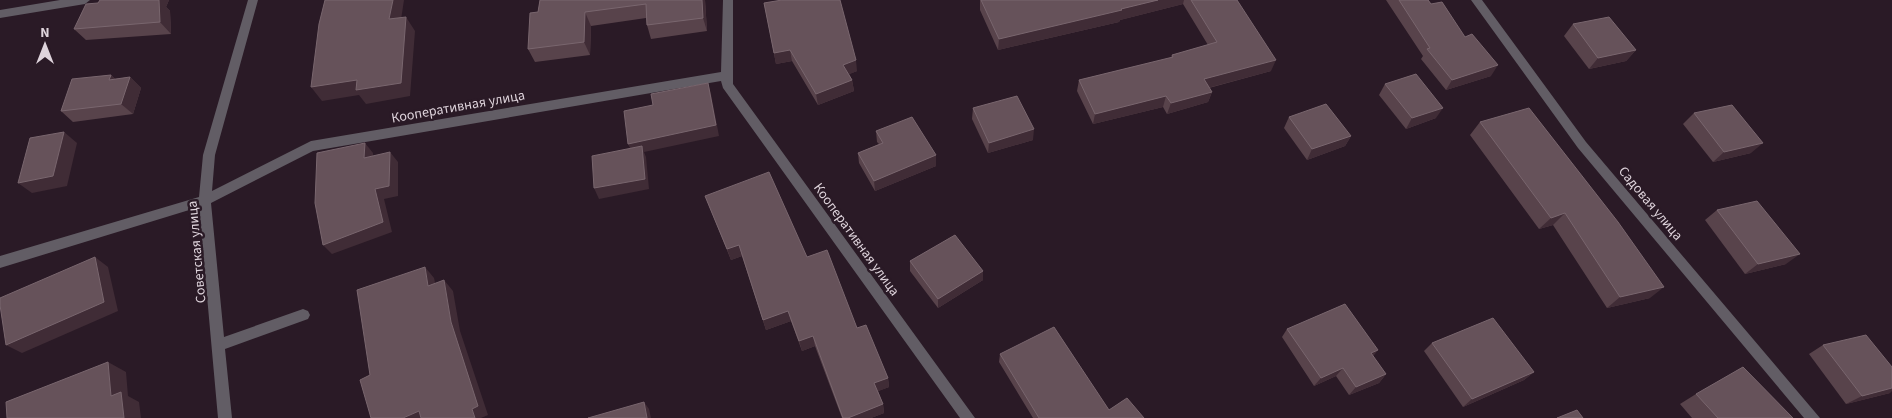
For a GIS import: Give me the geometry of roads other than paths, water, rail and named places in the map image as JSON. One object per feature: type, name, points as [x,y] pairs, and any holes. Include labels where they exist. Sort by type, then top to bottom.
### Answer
[{"type":"street","points":[[0,14],[85,0]]},
{"type":"street","name":"Советская улица","points":[[225,418],[205,200],[209,155],[253,0]]},
{"type":"street","name":"Кооперативная улица","points":[[728,0],[727,84],[968,418]]},
{"type":"street","name":"Садовая улица","points":[[1476,0],[1582,146],[1813,418]]},
{"type":"street","name":"Кооперативная улица","points":[[0,262],[205,200],[311,146],[728,75]]},
{"type":"street","points":[[218,345],[303,315]]}]
